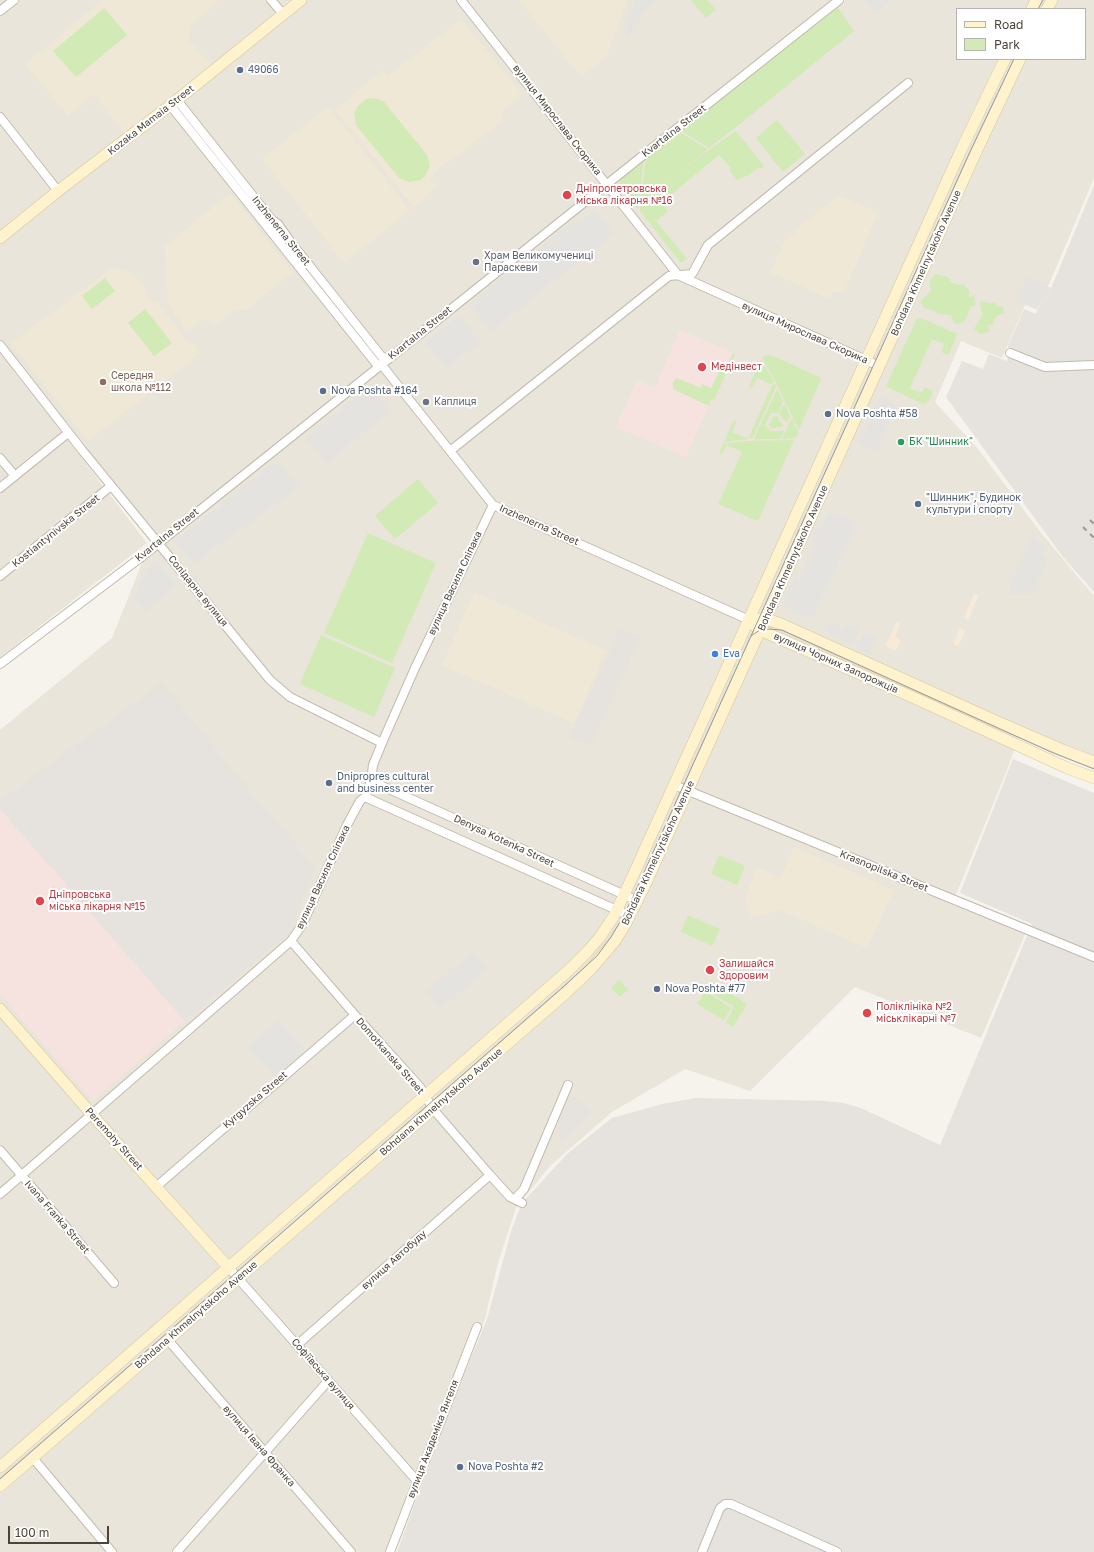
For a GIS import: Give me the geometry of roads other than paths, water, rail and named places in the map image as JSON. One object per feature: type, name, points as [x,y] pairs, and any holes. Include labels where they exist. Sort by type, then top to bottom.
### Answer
[{"type":"main road","name":"Kozaka Mamaia Street","points":[[0,238],[58,191],[174,102],[300,0]]},
{"type":"main road","name":"Bohdana Khmelnytskoho Avenue","points":[[0,1467],[580,960],[600,937],[617,910],[624,895],[962,148],[1005,60]]},
{"type":"main road","name":"Bohdana Khmelnytskoho Avenue","points":[[0,1486],[591,970],[615,941],[638,901],[905,308],[1020,60]]},
{"type":"main road","points":[[798,511],[812,516]]},
{"type":"main road","points":[[749,620],[766,618]]},
{"type":"main road","name":"вулиця Чорних Запорожців","points":[[766,618],[1065,752],[1094,762]]},
{"type":"main road","name":"вулиця Чорних Запорожців","points":[[749,620],[760,630],[843,666],[1070,770],[1094,778]]},
{"type":"main road","points":[[843,666],[848,654]]},
{"type":"main road","name":"Peremohy Street","points":[[0,1009],[92,1115],[229,1268]]},
{"type":"street","points":[[0,11],[14,0]]},
{"type":"street","points":[[271,0],[283,14]]},
{"type":"street","name":"вулиця Мирослава Скорика","points":[[462,0],[678,275],[879,366]]},
{"type":"street","name":"Kvartalna Street","points":[[0,664],[158,543],[388,358],[839,0]]},
{"type":"street","points":[[450,451],[669,276],[692,274],[708,245],[908,83]]},
{"type":"street","name":"Inzhenerna Street","points":[[174,102],[283,230],[290,241],[382,356],[388,358]]},
{"type":"street","name":"Inzhenerna Street","points":[[174,102],[380,365],[493,505],[749,620]]},
{"type":"street","points":[[0,117],[58,191]]},
{"type":"street","points":[[962,148],[975,154]]},
{"type":"street","points":[[893,302],[905,308]]},
{"type":"street","name":"Солідарна вулиця","points":[[0,345],[111,486],[260,669],[281,691],[301,703],[382,743]]},
{"type":"street","points":[[1010,353],[1045,367],[1094,365]]},
{"type":"street","points":[[0,488],[68,433]]},
{"type":"street","points":[[0,458],[15,476]]},
{"type":"street","name":"Kostiantynivska Street","points":[[0,576],[111,486]]},
{"type":"street","name":"вулиця Василя Сліпака","points":[[0,1194],[291,941],[302,925],[347,825],[360,801],[365,797],[371,781],[373,766],[382,743],[422,653],[493,505]]},
{"type":"street","name":"Denysa Kotenka Street","points":[[371,781],[638,901]]},
{"type":"street","name":"Krasnopilska Street","points":[[674,785],[1094,957]]},
{"type":"street","name":"Denysa Kotenka Street","points":[[365,797],[630,916]]},
{"type":"street","name":"Domotkanska Street","points":[[291,941],[420,1087],[433,1109],[490,1175],[510,1197],[518,1201],[568,1085]]},
{"type":"street","name":"Kyrgyzska Street","points":[[156,1186],[355,1014]]},
{"type":"street","name":"Ivana Franka Street","points":[[0,1150],[114,1283]]},
{"type":"street","name":"вулиця Автобуду","points":[[297,1345],[490,1175]]},
{"type":"street","name":"Софіївська вулиця","points":[[229,1268],[417,1481]]},
{"type":"street","name":"вулиця Академіка Янгеля","points":[[390,1552],[477,1327]]},
{"type":"street","name":"вулиця Івана Франка","points":[[168,1340],[350,1552]]},
{"type":"street","points":[[177,1552],[328,1381]]},
{"type":"street","points":[[33,1458],[112,1552]]},
{"type":"street","points":[[702,1552],[720,1508],[725,1504],[731,1504],[837,1552]]},
{"type":"tram line","points":[[1039,8],[1043,0]]},
{"type":"tram line","points":[[0,1479],[563,987],[597,956],[611,937],[632,899],[970,152],[1014,60]]},
{"type":"tram line","points":[[751,636],[760,630],[782,630],[1051,752],[1094,769]]},
{"type":"railway","points":[[1090,520],[1094,524]]},
{"type":"railway","points":[[1083,527],[1094,538]]},
{"type":"place","name":"49066","points":[[240,70]]},
{"type":"place","name":"Дніпропетровська міська лікарня №16","points":[[567,195]]},
{"type":"place","name":"Храм Великомучениці Параскеви","points":[[476,262]]},
{"type":"place","name":"Медінвест","points":[[702,367]]},
{"type":"place","name":"Середня школа №112","points":[[103,382]]},
{"type":"place","name":"Nova Poshta #164","points":[[323,391]]},
{"type":"place","name":"Каплиця","points":[[426,402]]},
{"type":"place","name":"Nova Poshta #58","points":[[828,414]]},
{"type":"place","name":"БК \"Шинник\"","points":[[901,442]]},
{"type":"place","name":"\"Шинник\", Будинок культури і спорту","points":[[918,504]]},
{"type":"place","name":"Eva","points":[[715,654]]},
{"type":"place","name":"Dnipropres cultural and business center","points":[[329,783]]},
{"type":"place","name":"Дніпровська міська лікарня №15","points":[[40,901]]},
{"type":"place","name":"Залишайся Здоровим","points":[[710,970]]},
{"type":"place","name":"Nova Poshta #77","points":[[657,989]]},
{"type":"place","name":"Поліклініка №2 міськлікарні №7","points":[[867,1013]]},
{"type":"place","name":"Nova Poshta #2","points":[[460,1467]]}]
